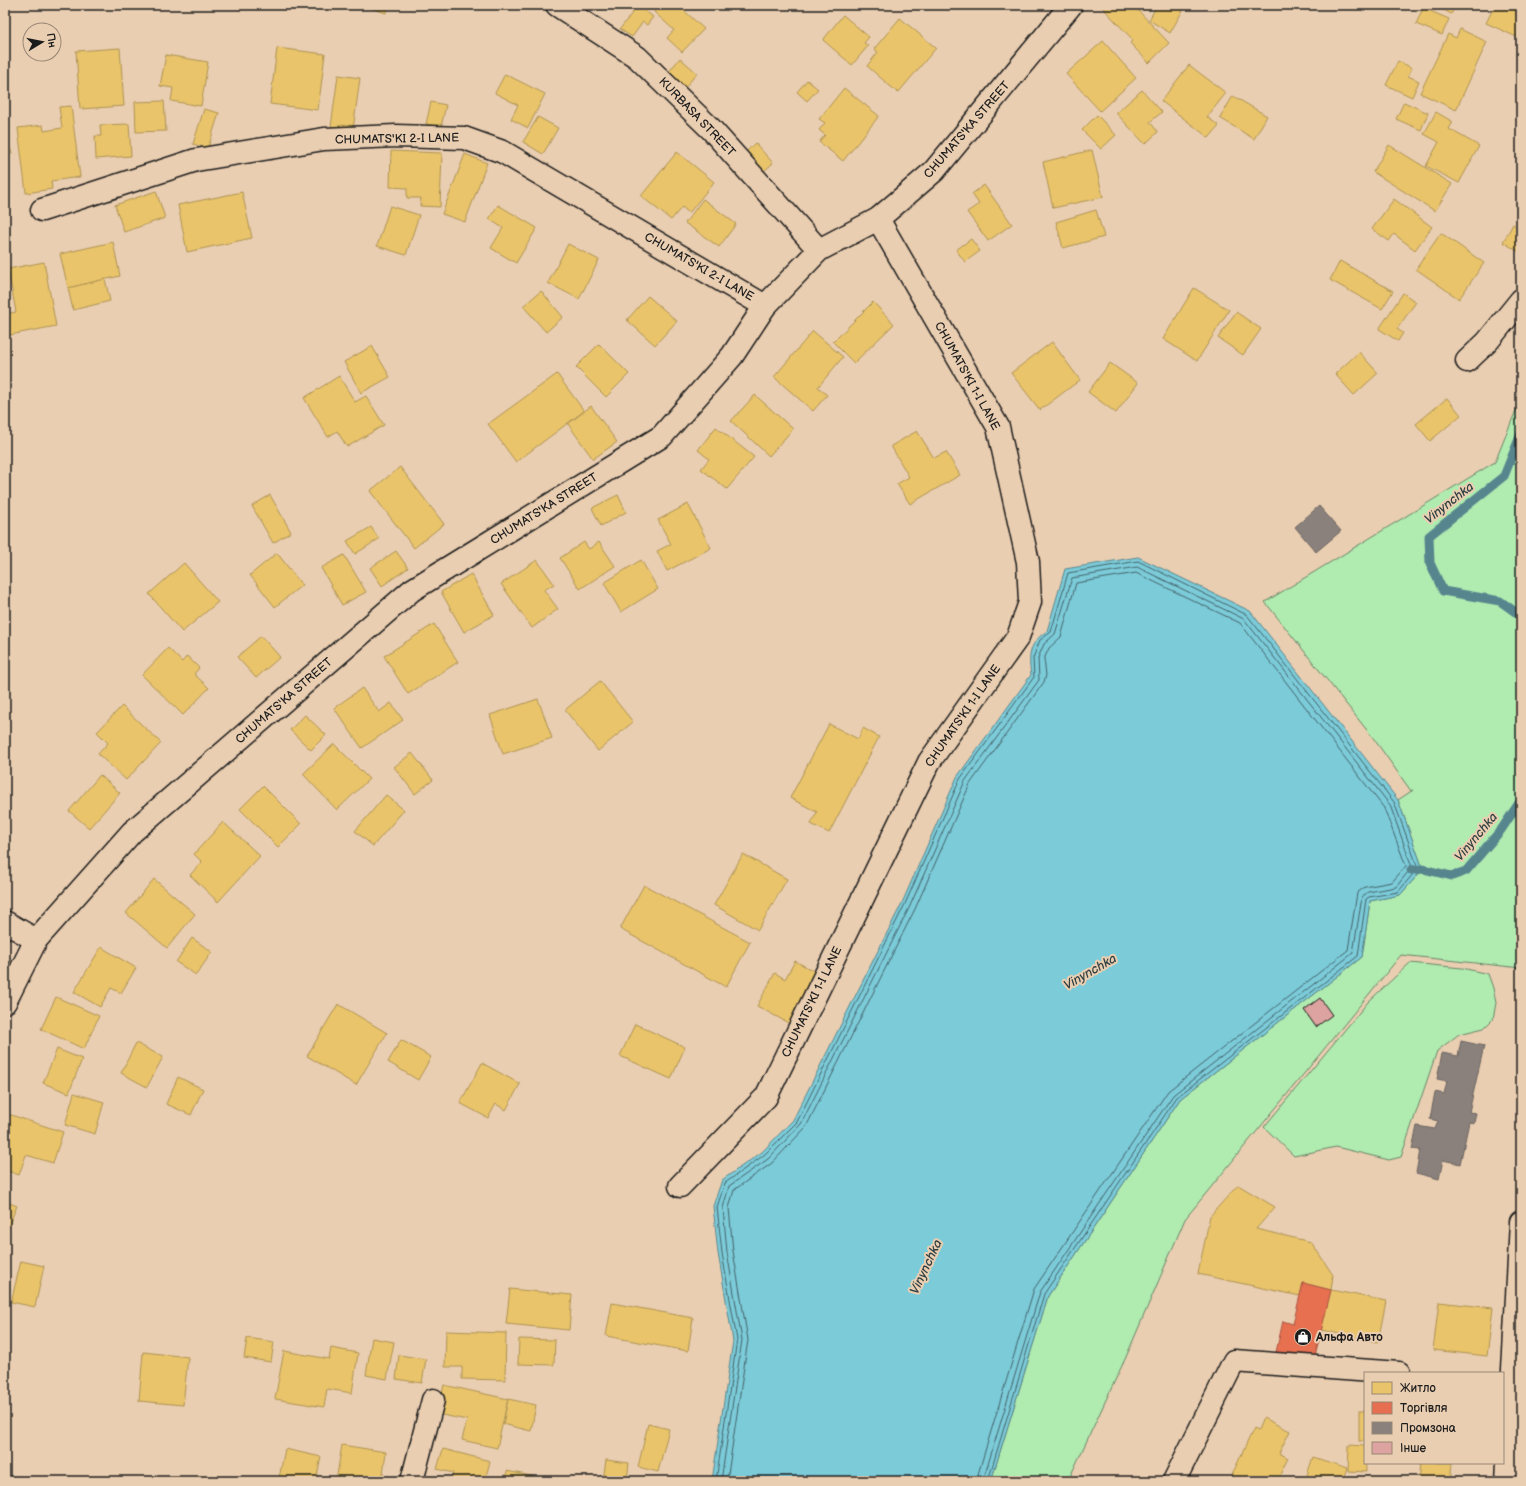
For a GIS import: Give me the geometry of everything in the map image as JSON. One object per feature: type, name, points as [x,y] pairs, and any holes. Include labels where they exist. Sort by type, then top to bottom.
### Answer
[{"type":"street","name":"KURBASA STREET","points":[[557,5],[637,57],[712,129],[818,250]]},
{"type":"street","name":"CHUMATS'KA STREET","points":[[5,1002],[36,940],[132,832],[412,590],[662,436],[732,356],[765,306],[818,250],[878,219],[934,171],[1071,5]]},
{"type":"street","name":"CHUMATS'KI 2-I LANE","points":[[42,210],[196,160],[324,140],[396,136],[464,138],[502,152],[765,306]]},
{"type":"street","name":"CHUMATS'KI 1-I LANE","points":[[680,1186],[766,1096],[929,762],[1018,637],[1030,602],[1028,562],[998,427],[878,219]]},
{"type":"street","points":[[1467,361],[1487,342],[1521,300]]},
{"type":"street","points":[[5,922],[36,940]]},
{"type":"street","points":[[1508,1481],[1508,1381],[1521,1222]]},
{"type":"street","points":[[1174,1481],[1234,1361],[1385,1372]]},
{"type":"street","points":[[412,1481],[433,1400]]},
{"type":"green space","points":[[1521,398],[1521,968],[1401,955],[1185,1219],[1126,1357],[1068,1481],[991,1481],[1048,1296],[1180,1099],[1362,957],[1370,901],[1400,895],[1423,869],[1398,800],[1413,790],[1411,791],[1374,739],[1265,602],[1495,462]]},
{"type":"green space","points":[[1410,963],[1462,968],[1488,974],[1496,1003],[1493,1019],[1484,1028],[1459,1034],[1437,1051],[1401,1157],[1389,1160],[1336,1147],[1294,1156],[1264,1127],[1368,1002]]},
{"type":"water","points":[[1138,557],[1250,611],[1398,800],[1423,869],[1400,895],[1370,901],[1362,957],[1180,1099],[1048,1296],[991,1481],[712,1481],[733,1341],[718,1253],[713,1206],[722,1180],[762,1152],[793,1120],[902,903],[957,777],[1031,675],[1031,650],[1036,640],[1047,631],[1065,569]]},
{"type":"building: Житло","points":[[368,5],[388,5],[386,13],[368,7]]},
{"type":"building: Житло","points":[[638,5],[653,17],[647,25],[643,22],[632,37],[620,29]]},
{"type":"building: Житло","points":[[661,5],[678,5],[704,29],[682,52],[667,38],[674,30],[654,12]]},
{"type":"building: Житло","points":[[1107,5],[1133,5],[1169,43],[1149,63],[1130,43],[1133,40],[1103,8]]},
{"type":"building: Житло","points":[[1151,5],[1186,5],[1170,33],[1149,20],[1155,9]]},
{"type":"building: Житло","points":[[1435,5],[1456,5],[1451,14]]},
{"type":"building: Житло","points":[[1495,5],[1521,5],[1521,39],[1486,23]]},
{"type":"building: Житло","points":[[1423,8],[1449,19],[1442,35],[1416,24]]},
{"type":"building: Житло","points":[[843,15],[869,37],[864,43],[868,46],[852,65],[823,40]]},
{"type":"building: Житло","points":[[900,18],[936,48],[898,93],[867,66],[878,52],[874,49]]},
{"type":"building: Житло","points":[[1460,29],[1487,42],[1456,110],[1420,93],[1448,34],[1456,38]]},
{"type":"building: Житло","points":[[1103,41],[1136,78],[1100,111],[1066,74]]},
{"type":"building: Житло","points":[[120,48],[124,106],[80,109],[76,51]]},
{"type":"building: Житло","points":[[277,48],[325,54],[318,110],[270,104]]},
{"type":"building: Житло","points":[[166,55],[208,62],[201,106],[171,101],[173,88],[160,86]]},
{"type":"building: Житло","points":[[680,58],[697,73],[684,89],[667,74]]},
{"type":"building: Житло","points":[[1398,61],[1412,68],[1408,76],[1419,81],[1412,97],[1386,85]]},
{"type":"building: Житло","points":[[1189,65],[1226,93],[1207,117],[1219,126],[1209,138],[1161,101]]},
{"type":"building: Житло","points":[[505,74],[545,94],[528,128],[511,119],[518,105],[495,93]]},
{"type":"building: Житло","points":[[338,75],[360,78],[353,130],[331,127]]},
{"type":"building: Житло","points":[[807,80],[818,89],[807,101],[797,92]]},
{"type":"building: Житло","points":[[844,88],[879,116],[843,161],[819,142],[825,135],[819,130],[825,123],[819,119]]},
{"type":"building: Житло","points":[[1142,90],[1162,112],[1150,122],[1158,132],[1145,144],[1116,113]]},
{"type":"building: Житло","points":[[1233,96],[1267,116],[1254,139],[1220,118]]},
{"type":"building: Житло","points":[[164,101],[166,131],[136,132],[135,102]]},
{"type":"building: Житло","points":[[431,102],[446,105],[441,127],[426,124]]},
{"type":"building: Житло","points":[[1404,102],[1428,113],[1421,130],[1396,119]]},
{"type":"building: Житло","points":[[71,106],[80,177],[51,181],[52,189],[26,193],[18,128],[43,125],[44,131],[62,128],[59,107]]},
{"type":"building: Житло","points":[[204,109],[219,113],[208,148],[193,144]]},
{"type":"building: Житло","points":[[1436,112],[1453,122],[1449,129],[1479,146],[1459,183],[1426,166],[1439,142],[1424,134]]},
{"type":"building: Житло","points":[[1097,115],[1116,135],[1101,149],[1082,130]]},
{"type":"building: Житло","points":[[538,117],[558,128],[543,154],[523,142]]},
{"type":"building: Житло","points":[[129,124],[131,156],[96,159],[95,136],[101,136],[100,125]]},
{"type":"building: Житло","points":[[5,136],[12,153],[5,156]]},
{"type":"building: Житло","points":[[755,143],[773,163],[762,173],[745,153]]},
{"type":"building: Житло","points":[[1389,145],[1452,184],[1435,211],[1373,172]]},
{"type":"building: Житло","points":[[1092,150],[1103,197],[1053,208],[1043,162]]},
{"type":"building: Житло","points":[[391,151],[442,153],[440,207],[420,206],[421,198],[407,198],[407,188],[390,187]]},
{"type":"building: Житло","points":[[677,152],[714,182],[689,213],[682,207],[671,220],[641,196]]},
{"type":"building: Житло","points":[[465,154],[487,163],[465,222],[442,214]]},
{"type":"building: Житло","points":[[984,185],[1012,224],[988,241],[967,212],[979,204],[972,194]]},
{"type":"building: Житло","points":[[156,191],[165,218],[124,232],[115,205]]},
{"type":"building: Житло","points":[[242,192],[252,238],[187,252],[178,205]]},
{"type":"building: Житло","points":[[703,199],[736,224],[719,247],[685,223]]},
{"type":"building: Житло","points":[[1394,199],[1432,227],[1415,250],[1394,234],[1389,241],[1372,229]]},
{"type":"building: Житло","points":[[498,205],[537,228],[516,263],[491,248],[503,228],[489,219]]},
{"type":"building: Житло","points":[[390,206],[419,215],[406,255],[377,246]]},
{"type":"building: Житло","points":[[1096,210],[1104,237],[1063,248],[1056,222]]},
{"type":"building: Житло","points":[[5,223],[11,237],[5,240]]},
{"type":"building: Житло","points":[[1513,224],[1521,229],[1521,253],[1503,242]]},
{"type":"building: Житло","points":[[1441,233],[1484,263],[1459,299],[1416,269]]},
{"type":"building: Житло","points":[[971,239],[980,251],[965,262],[956,250]]},
{"type":"building: Житло","points":[[113,242],[120,276],[68,288],[60,254]]},
{"type":"building: Житло","points":[[568,244],[599,260],[579,299],[548,283]]},
{"type":"building: Житло","points":[[1340,261],[1393,291],[1382,309],[1330,280]]},
{"type":"building: Житло","points":[[44,262],[56,326],[5,336],[5,314],[16,312],[8,269]]},
{"type":"building: Житло","points":[[105,279],[110,301],[73,310],[68,288]]},
{"type":"building: Житло","points":[[1194,288],[1229,310],[1197,361],[1163,339]]},
{"type":"building: Житло","points":[[541,291],[563,317],[546,332],[523,306]]},
{"type":"building: Житло","points":[[1403,293],[1416,302],[1397,329],[1403,333],[1398,341],[1379,329]]},
{"type":"building: Житло","points":[[648,296],[677,321],[655,345],[627,320]]},
{"type":"building: Житло","points":[[873,302],[894,324],[854,363],[833,342]]},
{"type":"building: Житло","points":[[1236,312],[1261,329],[1243,355],[1218,338]]},
{"type":"building: Житло","points":[[813,331],[843,357],[818,387],[827,395],[813,411],[774,377]]},
{"type":"building: Житло","points":[[1052,342],[1080,380],[1040,410],[1011,373]]},
{"type":"building: Житло","points":[[599,344],[629,374],[606,397],[576,367]]},
{"type":"building: Житло","points":[[372,346],[390,377],[361,393],[344,362]]},
{"type":"building: Житло","points":[[1359,352],[1378,373],[1354,395],[1335,374]]},
{"type":"building: Житло","points":[[1110,363],[1138,383],[1116,413],[1088,392]]},
{"type":"building: Житло","points":[[557,374],[584,411],[516,462],[488,424]]},
{"type":"building: Житло","points":[[339,376],[355,402],[366,396],[384,425],[347,447],[337,431],[328,437],[304,398]]},
{"type":"building: Житло","points":[[755,395],[793,429],[769,456],[731,421]]},
{"type":"building: Житло","points":[[1447,398],[1461,415],[1430,441],[1416,424]]},
{"type":"building: Житло","points":[[591,406],[617,442],[593,459],[568,424]]},
{"type":"building: Житло","points":[[716,427],[754,457],[727,489],[701,469],[709,459],[698,450]]},
{"type":"building: Житло","points":[[917,431],[934,458],[946,452],[960,475],[910,504],[897,484],[909,477],[891,446]]},
{"type":"building: Житло","points":[[400,467],[444,524],[414,548],[370,491]]},
{"type":"building: Житло","points":[[270,495],[291,532],[273,543],[252,506]]},
{"type":"building: Житло","points":[[618,495],[626,512],[601,526],[592,508]]},
{"type":"building: Житло","points":[[688,504],[711,548],[667,571],[657,551],[671,544],[658,520]]},
{"type":"building: Житло","points":[[371,527],[379,539],[355,554],[347,541]]},
{"type":"building: Житло","points":[[584,542],[589,549],[599,542],[615,566],[580,589],[560,558]]},
{"type":"building: Житло","points":[[396,551],[408,568],[382,586],[370,568]]},
{"type":"building: Житло","points":[[277,553],[302,585],[275,607],[250,575]]},
{"type":"building: Житло","points":[[344,555],[366,592],[342,605],[321,568]]},
{"type":"building: Житло","points":[[537,560],[554,584],[544,590],[558,609],[532,628],[501,584]]},
{"type":"building: Житло","points":[[641,560],[658,589],[621,612],[604,583]]},
{"type":"building: Житло","points":[[184,563],[218,602],[182,632],[149,594]]},
{"type":"building: Житло","points":[[471,574],[494,615],[464,632],[441,592]]},
{"type":"building: Житло","points":[[434,624],[458,662],[408,694],[384,656]]},
{"type":"building: Житло","points":[[261,636],[280,657],[256,678],[237,657]]},
{"type":"building: Житло","points":[[168,648],[182,662],[187,656],[199,668],[194,674],[209,688],[183,715],[142,675]]},
{"type":"building: Житло","points":[[600,681],[633,722],[598,751],[565,710]]},
{"type":"building: Житло","points":[[362,688],[379,712],[391,703],[403,720],[362,748],[334,708]]},
{"type":"building: Житло","points":[[538,699],[552,738],[503,754],[490,715]]},
{"type":"building: Житло","points":[[122,706],[161,743],[126,780],[98,754],[108,743],[97,732]]},
{"type":"building: Житло","points":[[305,715],[326,735],[311,750],[290,730]]},
{"type":"building: Житло","points":[[829,724],[858,739],[863,728],[879,737],[829,833],[811,824],[817,812],[790,798]]},
{"type":"building: Житло","points":[[334,744],[369,779],[337,810],[303,774]]},
{"type":"building: Житло","points":[[412,753],[433,780],[415,794],[394,767]]},
{"type":"building: Житло","points":[[100,775],[120,793],[89,828],[69,811]]},
{"type":"building: Житло","points":[[263,786],[301,824],[278,847],[240,809]]},
{"type":"building: Житло","points":[[386,795],[404,810],[373,846],[355,831]]},
{"type":"building: Житло","points":[[223,822],[260,856],[218,902],[190,875],[202,862],[194,854]]},
{"type":"building: Житло","points":[[743,854],[787,879],[758,930],[714,905]]},
{"type":"building: Житло","points":[[154,879],[195,914],[167,948],[126,913]]},
{"type":"building: Житло","points":[[644,885],[750,942],[726,987],[620,929]]},
{"type":"building: Житло","points":[[192,938],[212,952],[196,975],[176,962]]},
{"type":"building: Житло","points":[[101,947],[136,968],[121,993],[111,988],[100,1007],[74,992]]},
{"type":"building: Житло","points":[[795,961],[818,973],[790,1024],[757,1006],[775,973],[785,979]]},
{"type":"building: Житло","points":[[56,997],[99,1016],[84,1049],[41,1029]]},
{"type":"building: Житло","points":[[338,1004],[387,1033],[356,1085],[307,1056]]},
{"type":"building: Житло","points":[[635,1024],[685,1047],[671,1079],[620,1056]]},
{"type":"building: Житло","points":[[401,1040],[431,1057],[418,1080],[388,1062]]},
{"type":"building: Житло","points":[[136,1043],[163,1057],[147,1087],[121,1073]]},
{"type":"building: Житло","points":[[57,1049],[82,1059],[69,1093],[43,1083]]},
{"type":"building: Житло","points":[[482,1063],[520,1084],[506,1110],[496,1104],[488,1118],[460,1103]]},
{"type":"building: Житло","points":[[178,1077],[203,1089],[191,1115],[166,1104]]},
{"type":"building: Житло","points":[[74,1093],[104,1102],[95,1134],[65,1125]]},
{"type":"building: Житло","points":[[5,1113],[63,1132],[53,1163],[26,1155],[19,1175],[5,1170]]},
{"type":"building: Житло","points":[[1238,1185],[1275,1207],[1256,1229],[1311,1242],[1333,1275],[1331,1290],[1303,1283],[1300,1296],[1198,1274],[1210,1216]]},
{"type":"building: Житло","points":[[5,1201],[17,1206],[7,1229],[5,1228]]},
{"type":"building: Житло","points":[[21,1261],[44,1266],[35,1307],[11,1302]]},
{"type":"building: Житло","points":[[510,1289],[572,1295],[569,1330],[506,1324]]},
{"type":"building: Житло","points":[[1331,1290],[1386,1301],[1378,1342],[1321,1330]]},
{"type":"building: Житло","points":[[1439,1302],[1493,1308],[1487,1356],[1433,1350]]},
{"type":"building: Житло","points":[[612,1303],[693,1318],[688,1351],[606,1336]]},
{"type":"building: Житло","points":[[446,1331],[506,1333],[505,1380],[462,1379],[462,1367],[445,1367]]},
{"type":"building: Житло","points":[[247,1338],[274,1342],[271,1362],[244,1358]]},
{"type":"building: Житло","points":[[372,1338],[394,1342],[387,1379],[366,1375]]},
{"type":"building: Житло","points":[[519,1339],[555,1340],[554,1365],[518,1364]]},
{"type":"building: Житло","points":[[331,1348],[358,1353],[352,1393],[327,1389],[324,1407],[275,1399],[284,1351],[329,1359]]},
{"type":"building: Житло","points":[[143,1352],[188,1357],[183,1405],[139,1401]]},
{"type":"building: Житло","points":[[399,1355],[426,1359],[422,1383],[396,1379]]},
{"type":"building: Житло","points":[[444,1385],[508,1399],[497,1448],[462,1440],[467,1420],[437,1414]]},
{"type":"building: Житло","points":[[508,1399],[536,1405],[531,1431],[503,1424]]},
{"type":"building: Житло","points":[[1359,1411],[1364,1411],[1364,1441],[1359,1441]]},
{"type":"building: Житло","points":[[1263,1418],[1290,1431],[1279,1453],[1288,1458],[1277,1481],[1229,1481],[1254,1428],[1258,1430]]},
{"type":"building: Житло","points":[[648,1424],[669,1429],[658,1472],[638,1467]]},
{"type":"building: Житло","points":[[342,1445],[386,1452],[382,1481],[336,1481]]},
{"type":"building: Житло","points":[[1349,1445],[1364,1446],[1364,1464],[1366,1464],[1366,1472],[1348,1471]]},
{"type":"building: Житло","points":[[285,1449],[321,1457],[316,1481],[292,1481],[279,1478]]},
{"type":"building: Житло","points":[[443,1449],[490,1461],[485,1481],[451,1481],[453,1473],[437,1469]]},
{"type":"building: Житло","points":[[1313,1457],[1347,1468],[1342,1481],[1305,1481]]},
{"type":"building: Житло","points":[[606,1460],[629,1463],[627,1481],[603,1481]]},
{"type":"building: Житло","points":[[1420,1464],[1453,1464],[1451,1481],[1418,1481]]},
{"type":"building: Житло","points":[[507,1471],[555,1481],[505,1481]]},
{"type":"building: Торгівля","points":[[1303,1283],[1331,1290],[1314,1361],[1276,1352],[1283,1321],[1293,1324]]},
{"type":"building: Промзона","points":[[1319,506],[1341,531],[1316,552],[1295,527]]},
{"type":"building: Промзона","points":[[1461,1041],[1484,1046],[1469,1112],[1476,1113],[1474,1123],[1469,1122],[1460,1164],[1443,1160],[1439,1179],[1416,1173],[1420,1150],[1412,1149],[1417,1126],[1435,1129],[1438,1121],[1430,1119],[1435,1092],[1444,1094],[1447,1081],[1437,1079],[1442,1053],[1458,1056]]},
{"type":"building: Інше","points":[[1320,998],[1332,1015],[1316,1027],[1304,1010]]},
{"type":"waterway","name":"Vinynchka","points":[[1521,434],[1504,476],[1429,536],[1430,563],[1443,591],[1500,601],[1521,616]]},
{"type":"waterway","name":"Vinynchka","points":[[1411,870],[1423,869],[1452,876],[1466,871],[1501,830],[1521,800]]},
{"type":"place","name":"Альфа Авто","points":[[1303,1337]]}]
